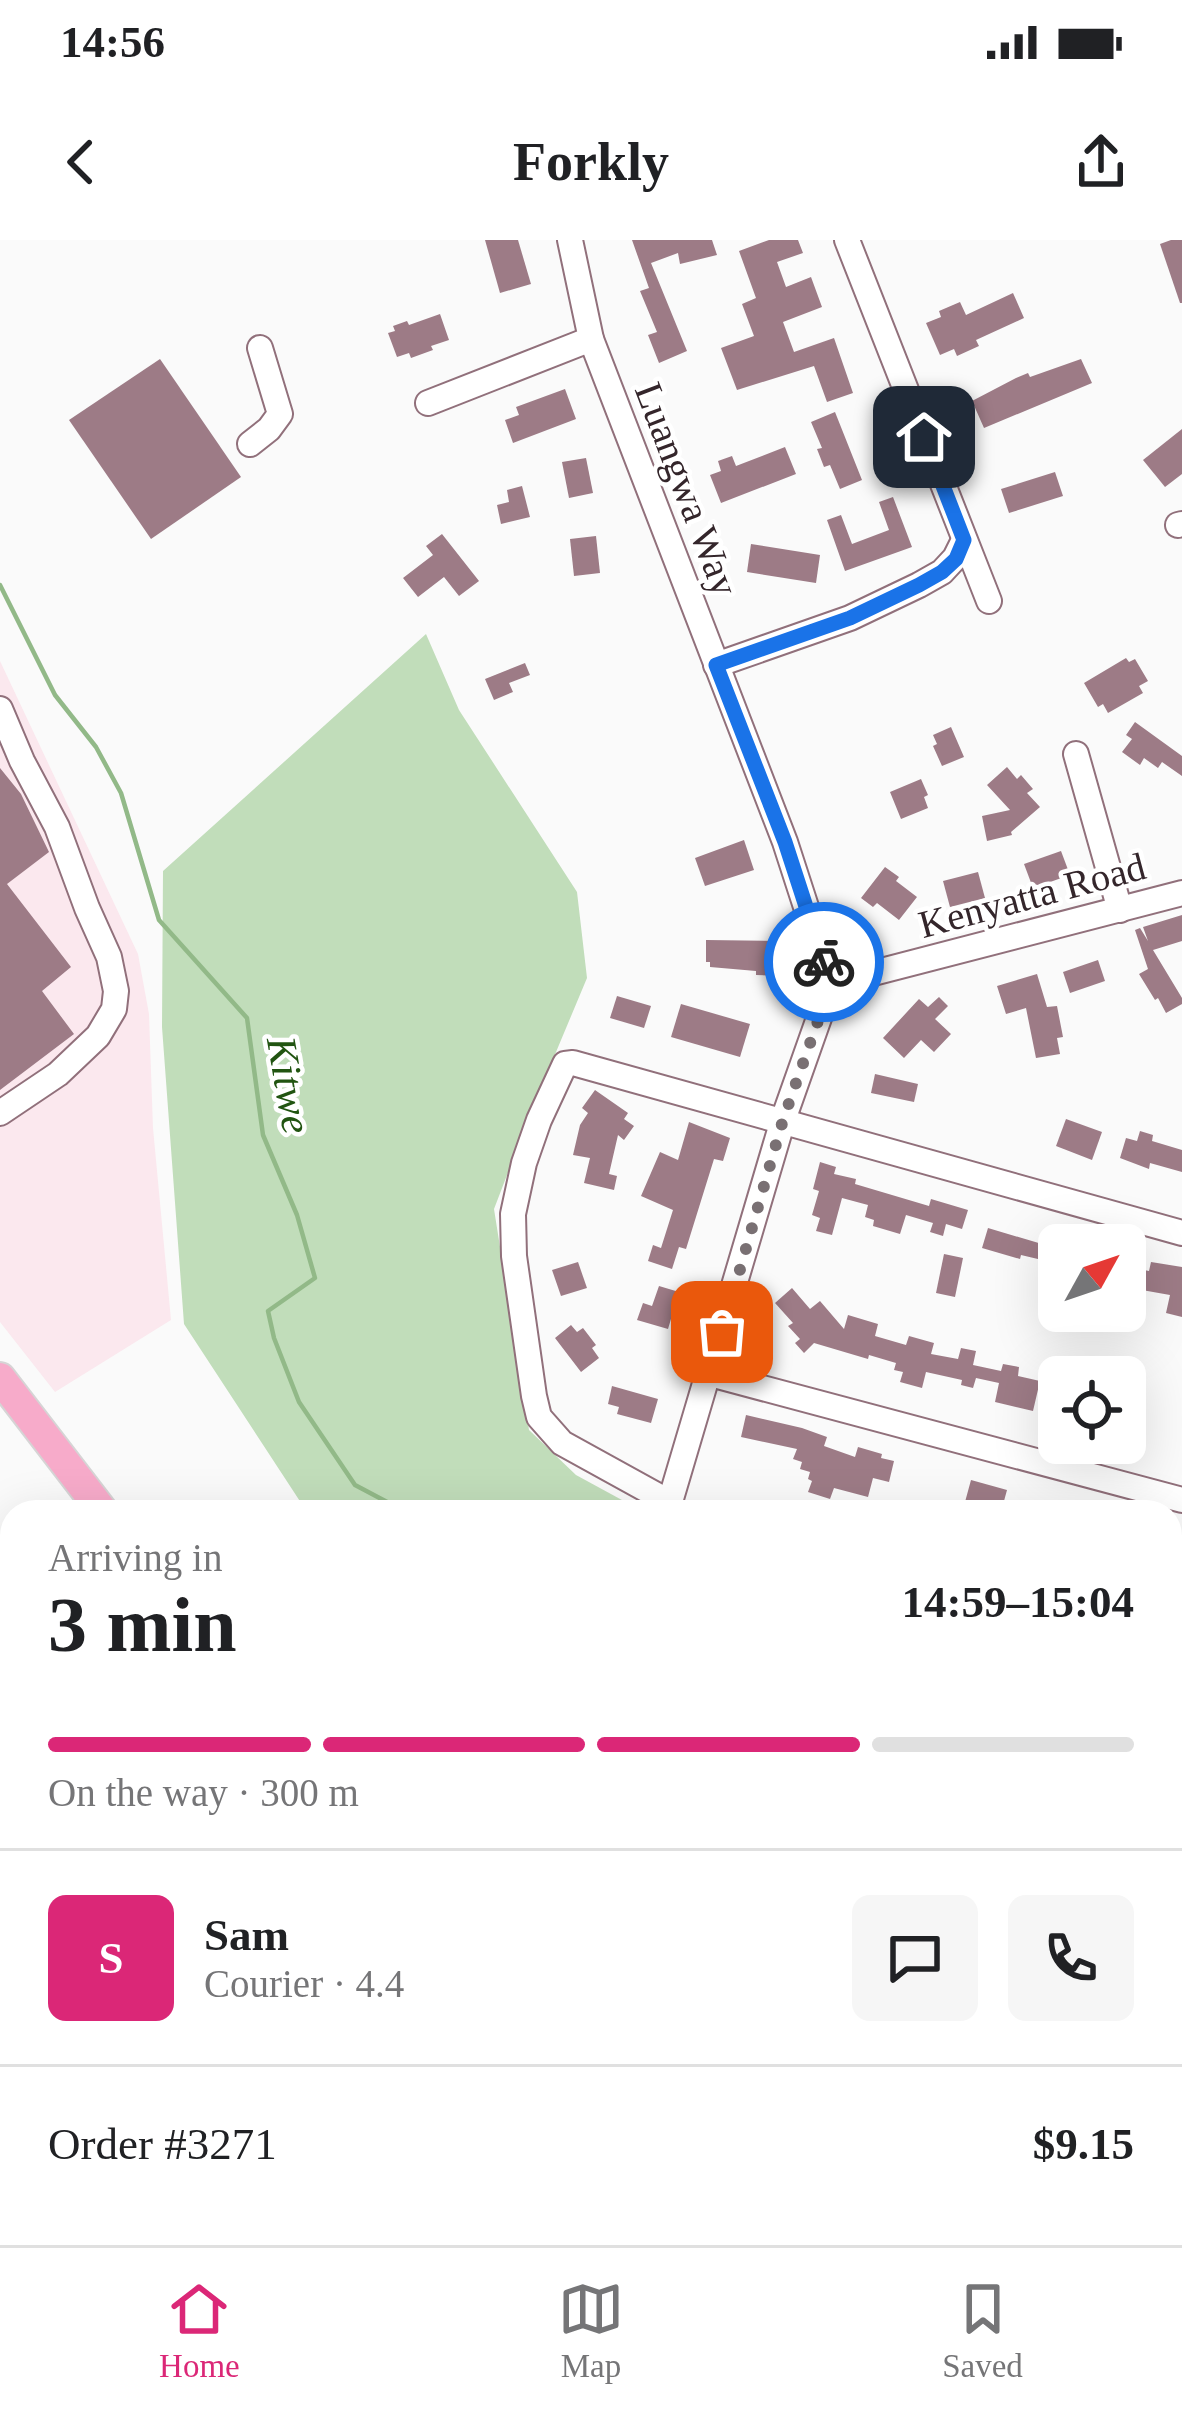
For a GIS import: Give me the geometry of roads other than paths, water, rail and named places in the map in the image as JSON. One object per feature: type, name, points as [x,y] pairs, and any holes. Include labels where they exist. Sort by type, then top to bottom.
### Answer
[{"type":"main road","points":[[0,1378],[94,1500]]},
{"type":"street","name":"Luangwa Way","points":[[570,240],[591,339],[785,842],[831,984]]},
{"type":"street","points":[[847,240],[988,601]]},
{"type":"street","points":[[428,403],[591,339]]},
{"type":"street","points":[[250,444],[280,413],[260,348]]},
{"type":"street","points":[[716,665],[850,618],[919,585],[956,559],[964,540]]},
{"type":"street","points":[[0,709],[57,826],[109,957],[116,991],[114,1009],[98,1036],[58,1074],[0,1113]]},
{"type":"street","points":[[1076,754],[1120,910]]},
{"type":"street","name":"Kenyatta Road","points":[[831,984],[1182,893]]},
{"type":"street","points":[[670,1500],[783,1120],[831,984]]},
{"type":"street","points":[[656,1500],[562,1443],[539,1417],[514,1256],[513,1214],[524,1163],[560,1072],[568,1063],[1182,1233]]},
{"type":"street","points":[[710,1374],[1182,1500]]},
{"type":"waterway","name":"Kitwe","points":[[0,585],[55,695],[96,747],[121,793],[159,920],[247,1018],[263,1135],[297,1215],[315,1278],[268,1311],[274,1338],[299,1402],[355,1485],[383,1500]]}]
